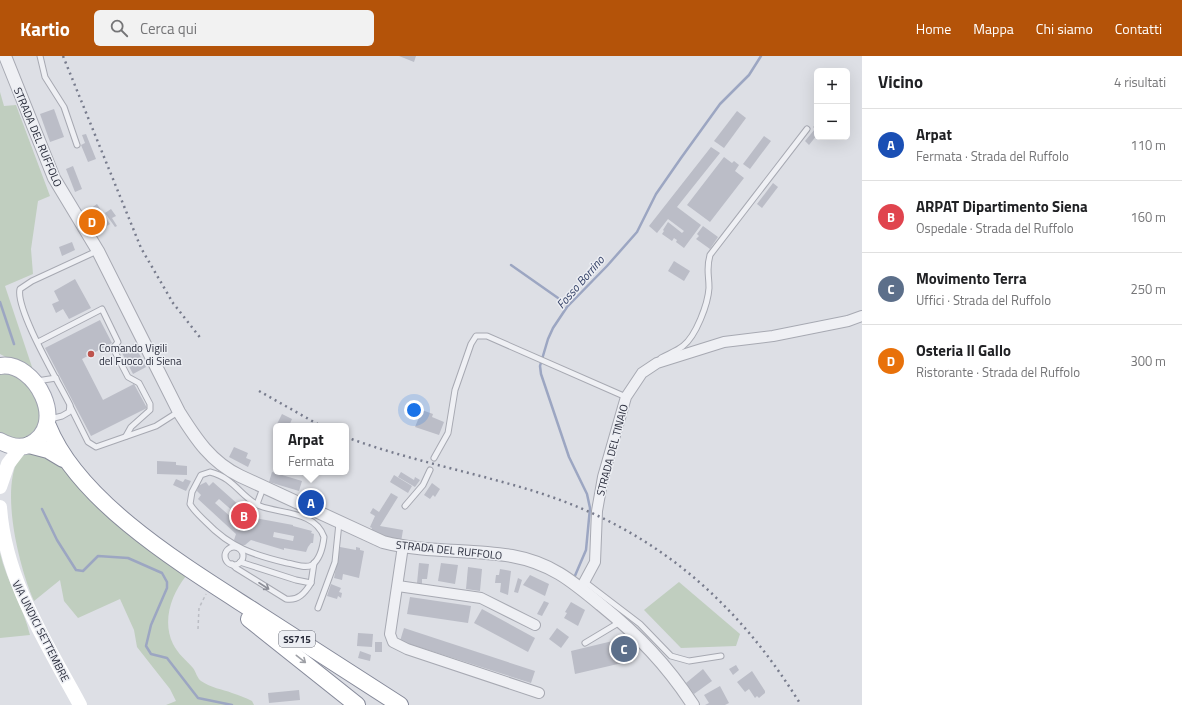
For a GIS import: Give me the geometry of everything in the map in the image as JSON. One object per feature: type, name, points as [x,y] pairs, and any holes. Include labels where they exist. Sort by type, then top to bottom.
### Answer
[{"type":"main road","points":[[0,486],[8,464],[25,446],[40,437],[48,423],[44,399],[33,381],[19,370],[2,364]]},
{"type":"main road","name":"SS715","points":[[48,423],[55,445],[69,464],[129,523],[160,549],[400,705]]},
{"type":"main road","points":[[0,441],[10,445],[25,446]]},
{"type":"main road","name":"SS715","points":[[25,446],[48,450],[69,464]]},
{"type":"main road","name":"VIA UNDICI SETTEMBRE","points":[[0,507],[4,538],[16,583],[80,705]]},
{"type":"main road","points":[[195,573],[211,588],[357,705]]},
{"type":"street","name":"STRADA DEL RUFFOLO","points":[[5,56],[54,178],[98,251],[179,412],[200,444],[217,462],[230,472],[376,539],[402,546],[524,559],[550,567],[583,585],[621,621],[655,654],[673,676],[693,705]]},
{"type":"street","name":"STRADA DEL TINAIO","points":[[583,585],[595,562],[597,511],[603,477],[626,397],[642,373],[657,363],[724,342],[773,336],[848,321],[862,316]]},
{"type":"street","points":[[402,546],[398,586],[390,634],[393,642],[539,693]]},
{"type":"street","points":[[398,586],[480,598],[535,625]]},
{"type":"lane","points":[[40,56],[45,77],[64,107],[77,145]]},
{"type":"lane","points":[[657,363],[661,358],[683,347],[691,338],[699,324],[709,290],[706,267],[710,255],[807,129]]},
{"type":"lane","points":[[98,251],[32,281],[20,289],[19,295],[38,342],[88,442],[92,446],[99,447],[156,426],[179,412]]},
{"type":"lane","points":[[38,342],[102,309],[118,342],[113,348],[128,377],[139,383],[150,404],[150,410],[131,427],[126,436]]},
{"type":"lane","points":[[434,458],[448,433],[455,390],[471,344],[476,336],[487,336],[626,397]]},
{"type":"lane","points":[[33,381],[56,378]]},
{"type":"lane","points":[[48,423],[66,415],[69,412],[70,405]]},
{"type":"lane","points":[[405,506],[423,485],[430,470]]},
{"type":"lane","points":[[240,562],[243,554],[238,548],[224,538],[192,508],[190,500],[192,492],[201,475],[210,472],[231,481],[257,504],[301,516],[317,526],[324,537],[320,553],[314,563],[311,583],[299,597],[295,599],[286,599],[236,568],[226,558],[226,552],[230,548],[238,548],[263,557],[303,566],[314,563]]},
{"type":"lane","points":[[257,504],[264,488]]},
{"type":"lane","points":[[318,608],[335,562],[339,523]]},
{"type":"lane","points":[[232,564],[240,562],[311,583]]},
{"type":"lane","points":[[583,585],[640,624],[671,656],[689,661],[721,656]]},
{"type":"lane","points":[[585,642],[621,621]]},
{"type":"path","points":[[198,629],[199,608],[203,599],[211,588]]},
{"type":"green space","points":[[0,92],[4,106],[16,105],[50,196],[38,201],[31,249],[33,274],[5,286],[33,370],[0,354]]},
{"type":"green space","points":[[0,373],[18,375],[38,398],[41,427],[25,441],[5,437],[0,433]]},
{"type":"green space","points":[[33,452],[42,453],[58,464],[186,576],[172,600],[168,617],[170,635],[175,648],[193,668],[201,681],[213,687],[252,701],[254,705],[166,705],[176,701],[170,689],[137,647],[134,630],[120,599],[78,618],[64,601],[60,580],[34,601],[28,586],[18,549],[11,508],[11,489],[14,472],[19,458]]},
{"type":"green space","points":[[0,553],[27,624],[30,635],[0,638]]},
{"type":"green space","points":[[679,582],[740,634],[736,646],[681,648],[644,610]]},
{"type":"building","points":[[399,56],[416,56],[414,62]]},
{"type":"building","points":[[54,109],[64,137],[50,142],[40,114]]},
{"type":"building","points":[[737,111],[746,118],[724,148],[714,141]]},
{"type":"building","points":[[814,130],[814,139],[809,145],[805,141]]},
{"type":"building","points":[[86,134],[96,159],[88,162],[81,145],[85,143],[82,135]]},
{"type":"building","points":[[764,136],[771,141],[750,169],[743,164]]},
{"type":"building","points":[[711,147],[720,153],[677,207],[701,225],[684,248],[676,242],[677,240],[674,238],[672,241],[662,234],[668,222],[682,233],[684,231],[668,219],[657,233],[649,226]]},
{"type":"building","points":[[724,157],[732,163],[734,161],[739,165],[735,171],[744,178],[710,222],[687,205]]},
{"type":"building","points":[[73,166],[82,189],[75,192],[66,169]]},
{"type":"building","points":[[773,183],[778,187],[762,208],[757,204]]},
{"type":"building","points":[[97,204],[110,224],[96,233],[83,214]]},
{"type":"building","points":[[111,209],[116,216],[112,218],[117,226],[115,227],[105,213]]},
{"type":"building","points":[[703,226],[718,237],[710,249],[696,239],[699,236],[697,234]]},
{"type":"building","points":[[72,242],[75,250],[62,256],[59,247]]},
{"type":"building","points":[[674,261],[690,271],[684,281],[668,271]]},
{"type":"building","points":[[75,279],[91,308],[69,319],[63,309],[56,313],[52,304],[59,301],[54,291]]},
{"type":"building","points":[[100,320],[112,343],[82,359],[103,400],[134,384],[147,408],[91,436],[45,348]]},
{"type":"building","points":[[134,344],[146,367],[133,374],[121,351]]},
{"type":"building","points":[[422,410],[433,414],[432,417],[444,422],[439,435],[415,427]]},
{"type":"building","points":[[282,414],[292,419],[290,423],[278,423]]},
{"type":"building","points":[[234,447],[248,453],[246,458],[251,460],[248,467],[229,457]]},
{"type":"building","points":[[157,461],[176,462],[176,465],[187,466],[187,475],[157,474]]},
{"type":"building","points":[[272,472],[273,475],[282,475],[302,481],[299,491],[269,482]]},
{"type":"building","points":[[401,472],[414,480],[415,477],[420,480],[415,487],[398,477]]},
{"type":"building","points":[[394,475],[412,486],[408,493],[390,482]]},
{"type":"building","points":[[176,479],[183,482],[185,479],[191,481],[186,491],[173,485]]},
{"type":"building","points":[[206,482],[209,486],[213,482],[250,515],[255,514],[255,518],[293,525],[312,531],[311,533],[314,534],[313,543],[311,543],[306,552],[284,548],[284,550],[251,540],[245,545],[238,545],[234,540],[236,534],[198,499],[201,495],[197,491],[198,486]],"holes":[[[219,499],[235,513],[231,517],[215,503]],[[274,532],[294,536],[293,541],[273,537]]]},
{"type":"building","points":[[432,483],[440,489],[435,497],[433,495],[430,499],[424,495]]},
{"type":"building","points":[[391,493],[398,497],[380,526],[403,530],[401,542],[373,534],[371,531],[372,528],[370,527],[375,516],[370,513],[373,508],[379,512]]},
{"type":"building","points":[[340,547],[356,550],[356,547],[364,551],[359,578],[343,574],[342,580],[334,578]]},
{"type":"building","points":[[419,563],[429,564],[427,579],[422,579],[422,584],[417,583]]},
{"type":"building","points":[[441,563],[458,565],[455,584],[438,581]]},
{"type":"building","points":[[468,567],[482,569],[480,591],[466,589]]},
{"type":"building","points":[[500,569],[511,571],[508,595],[500,592],[501,583],[495,583],[496,575],[499,575]]},
{"type":"building","points":[[530,575],[549,584],[545,596],[523,585]]},
{"type":"building","points":[[518,578],[522,580],[518,593],[514,592]]},
{"type":"building","points":[[331,584],[341,588],[339,592],[342,593],[341,598],[338,596],[337,599],[327,596]]},
{"type":"building","points":[[410,597],[471,606],[468,623],[407,614]]},
{"type":"building","points":[[544,601],[549,603],[542,616],[537,614]]},
{"type":"building","points":[[571,602],[585,610],[578,626],[564,618],[567,613],[565,612]]},
{"type":"building","points":[[482,609],[535,638],[528,652],[474,623]]},
{"type":"building","points":[[404,628],[535,671],[531,683],[400,641]]},
{"type":"building","points":[[557,628],[569,637],[561,648],[549,639]]},
{"type":"building","points":[[358,633],[373,634],[372,647],[357,646]]},
{"type":"building","points":[[625,638],[633,652],[635,660],[575,674],[571,651]]},
{"type":"building","points":[[375,642],[382,642],[382,652],[375,652]]},
{"type":"building","points":[[360,651],[371,655],[370,661],[358,658]]},
{"type":"building","points":[[736,665],[739,670],[733,675],[729,669]]},
{"type":"building","points":[[703,669],[712,681],[694,694],[686,683]]},
{"type":"building","points":[[752,671],[765,691],[765,693],[759,698],[757,696],[755,698],[749,689],[745,692],[737,682]]},
{"type":"building","points":[[720,686],[729,703],[725,705],[705,705],[709,703],[704,695]]},
{"type":"building","points":[[299,690],[300,700],[269,703],[268,693]]},
{"type":"waterway","name":"Fosso Borrino","points":[[574,578],[586,550],[590,508],[587,494],[569,457],[541,374],[540,366],[548,339],[553,328],[567,307],[607,266],[637,232],[656,194],[681,158],[720,104],[749,75],[761,56]]},
{"type":"waterway","points":[[511,265],[568,305]]},
{"type":"waterway","points":[[0,302],[14,344]]},
{"type":"waterway","points":[[42,509],[57,540],[76,570],[83,571],[98,556],[128,558],[162,573],[167,582],[167,588],[151,625],[146,646],[151,654],[167,658],[198,698],[232,705]]},
{"type":"railway","points":[[63,56],[141,248],[173,303],[202,340]]},
{"type":"railway","points":[[259,391],[316,423]]},
{"type":"railway","points":[[349,438],[419,460],[543,494],[585,510],[623,529],[659,551],[692,576],[722,603],[750,634],[777,668],[801,705]]},
{"type":"place","name":"Osteria Il Gallo","points":[[92,222]]},
{"type":"place","name":"Comando Vigili del Fuoco di Siena","points":[[91,354]]},
{"type":"place","name":"Arpat","points":[[311,503]]},
{"type":"place","name":"ARPAT Dipartimento Siena","points":[[244,516]]},
{"type":"place","name":"Movimento Terra","points":[[624,649]]}]
